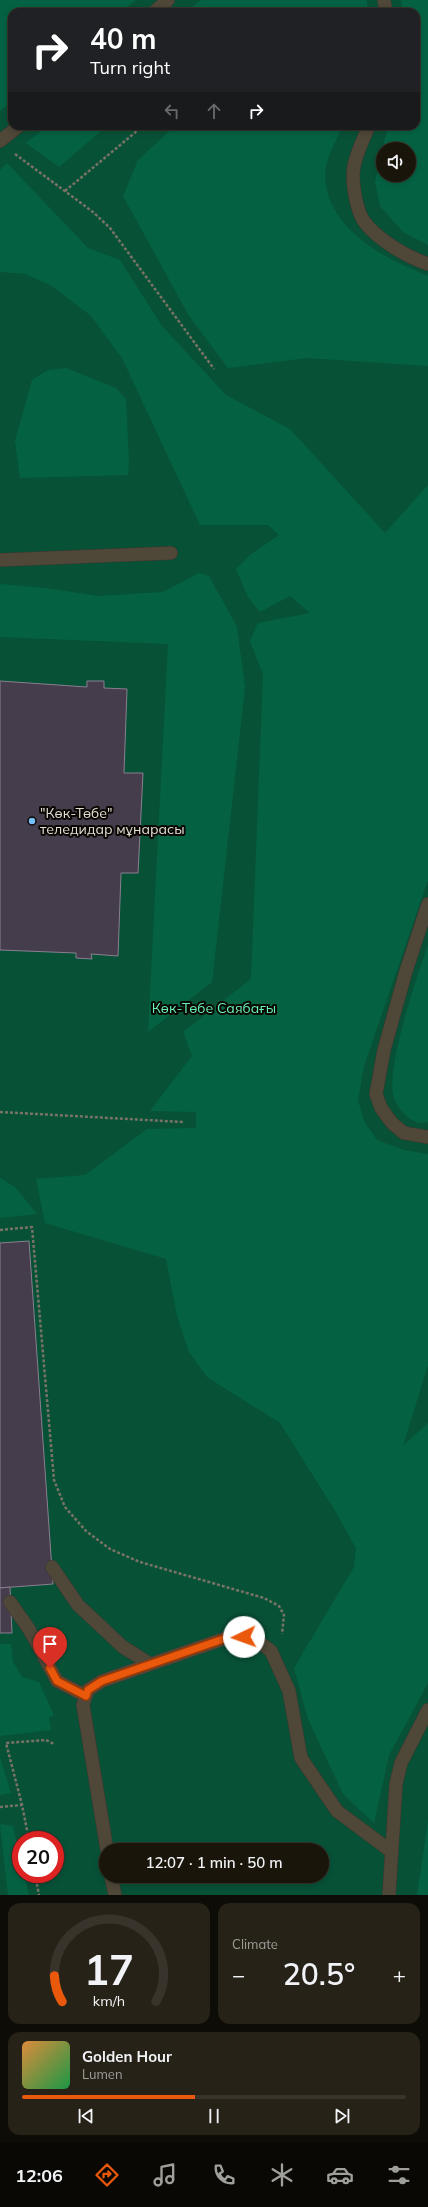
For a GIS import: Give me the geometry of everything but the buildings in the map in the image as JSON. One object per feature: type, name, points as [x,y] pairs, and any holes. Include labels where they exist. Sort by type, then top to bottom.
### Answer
[{"type":"lane","points":[[159,8],[168,0]]},
{"type":"lane","points":[[0,141],[14,130]]},
{"type":"lane","points":[[367,130],[358,149],[353,168],[354,192],[363,220],[384,240],[413,259],[428,264]]},
{"type":"lane","points":[[0,560],[171,553]]},
{"type":"lane","points":[[428,904],[406,971],[384,1050],[376,1094],[381,1108],[392,1123],[404,1133],[428,1137]]},
{"type":"lane","points":[[52,1567],[78,1604],[123,1647],[150,1664]]},
{"type":"lane","points":[[10,1602],[29,1629],[57,1681],[86,1696]]},
{"type":"lane","points":[[106,1843],[83,1705],[88,1690],[102,1681],[232,1636],[255,1639],[271,1651],[290,1691],[301,1758],[337,1811],[392,1852]]},
{"type":"lane","points":[[389,1895],[396,1784],[401,1763],[428,1710]]},
{"type":"lane","points":[[113,1883],[115,1895]]},
{"type":"path","points":[[65,191],[138,130]]},
{"type":"path","points":[[12,151],[93,212],[110,228],[214,369]]},
{"type":"path","points":[[0,1112],[183,1122]]},
{"type":"path","points":[[0,1230],[32,1227],[54,1480],[66,1507],[86,1531],[110,1549],[140,1562],[264,1598],[279,1606],[284,1615],[284,1627],[280,1639],[271,1651]]},
{"type":"path","points":[[27,1831],[6,1744],[46,1740],[54,1744]]},
{"type":"path","points":[[0,1807],[22,1805]]},
{"type":"path","points":[[37,1883],[39,1895]]},
{"type":"green space","name":"Көк-Төбе Саябағы","points":[[0,0],[428,0],[428,1895],[0,1895]]},
{"type":"green space","points":[[0,0],[136,0],[126,8],[8,8],[8,104],[0,111]]},
{"type":"green space","points":[[201,0],[367,0],[368,8],[191,8]]},
{"type":"green space","points":[[401,0],[428,0],[428,245],[403,232],[380,206],[375,181],[376,177],[376,182],[416,182],[416,142],[384,142],[387,130],[420,130],[420,8],[402,8]]},
{"type":"green space","points":[[42,130],[102,130],[59,167],[26,143]]},
{"type":"green space","points":[[171,130],[341,130],[326,165],[325,178],[329,197],[337,213],[348,228],[362,240],[395,261],[428,276],[428,366],[307,358],[228,368],[189,316],[123,196],[138,160]]},
{"type":"green space","points":[[7,163],[88,248],[120,260],[162,326],[226,395],[290,429],[385,533],[428,485],[428,880],[364,1066],[358,1100],[364,1121],[377,1140],[404,1150],[428,1154],[428,1365],[403,1446],[428,1423],[428,1683],[389,1755],[374,1823],[343,1794],[308,1719],[294,1668],[354,1567],[356,1548],[334,1509],[280,1423],[207,1377],[189,1352],[177,1316],[166,1259],[45,1223],[36,1179],[85,1175],[147,1129],[196,1128],[196,1112],[150,1111],[192,1056],[183,1032],[251,979],[263,674],[250,641],[258,623],[310,613],[290,596],[260,612],[248,597],[236,569],[250,555],[279,535],[268,525],[200,525],[122,358],[91,316],[52,286],[25,274],[0,272],[0,170]]},
{"type":"green space","points":[[66,368],[116,388],[126,399],[129,461],[128,475],[20,478],[15,441],[32,380],[48,370]]},
{"type":"green space","points":[[199,573],[209,576],[237,627],[245,687],[212,982],[148,1032],[168,644],[0,637],[0,584],[45,588],[98,596],[163,592]]},
{"type":"green space","points":[[428,945],[428,1122],[417,1123],[408,1118],[396,1103],[393,1095],[392,1081],[394,1063],[404,1020]]},
{"type":"green space","points":[[0,1178],[15,1187],[37,1214],[0,1218]]},
{"type":"green space","points":[[0,1644],[11,1644],[13,1662],[22,1677],[39,1682],[54,1716],[49,1717],[51,1730],[0,1736]]},
{"type":"green space","points":[[0,1757],[11,1793],[0,1795]]},
{"type":"green space","points":[[428,1821],[428,1895],[417,1895]]},
{"type":"green space","points":[[0,1824],[13,1826],[14,1831],[12,1831],[12,1883],[26,1883],[29,1895],[8,1895]]},
{"type":"place","name":"\"Көк-Төбе\" теледидар мұнарасы","points":[[32,821]]},
{"type":"route","points":[[50,1668],[57,1681],[86,1696],[88,1690],[102,1681],[232,1636],[244,1637]]}]
